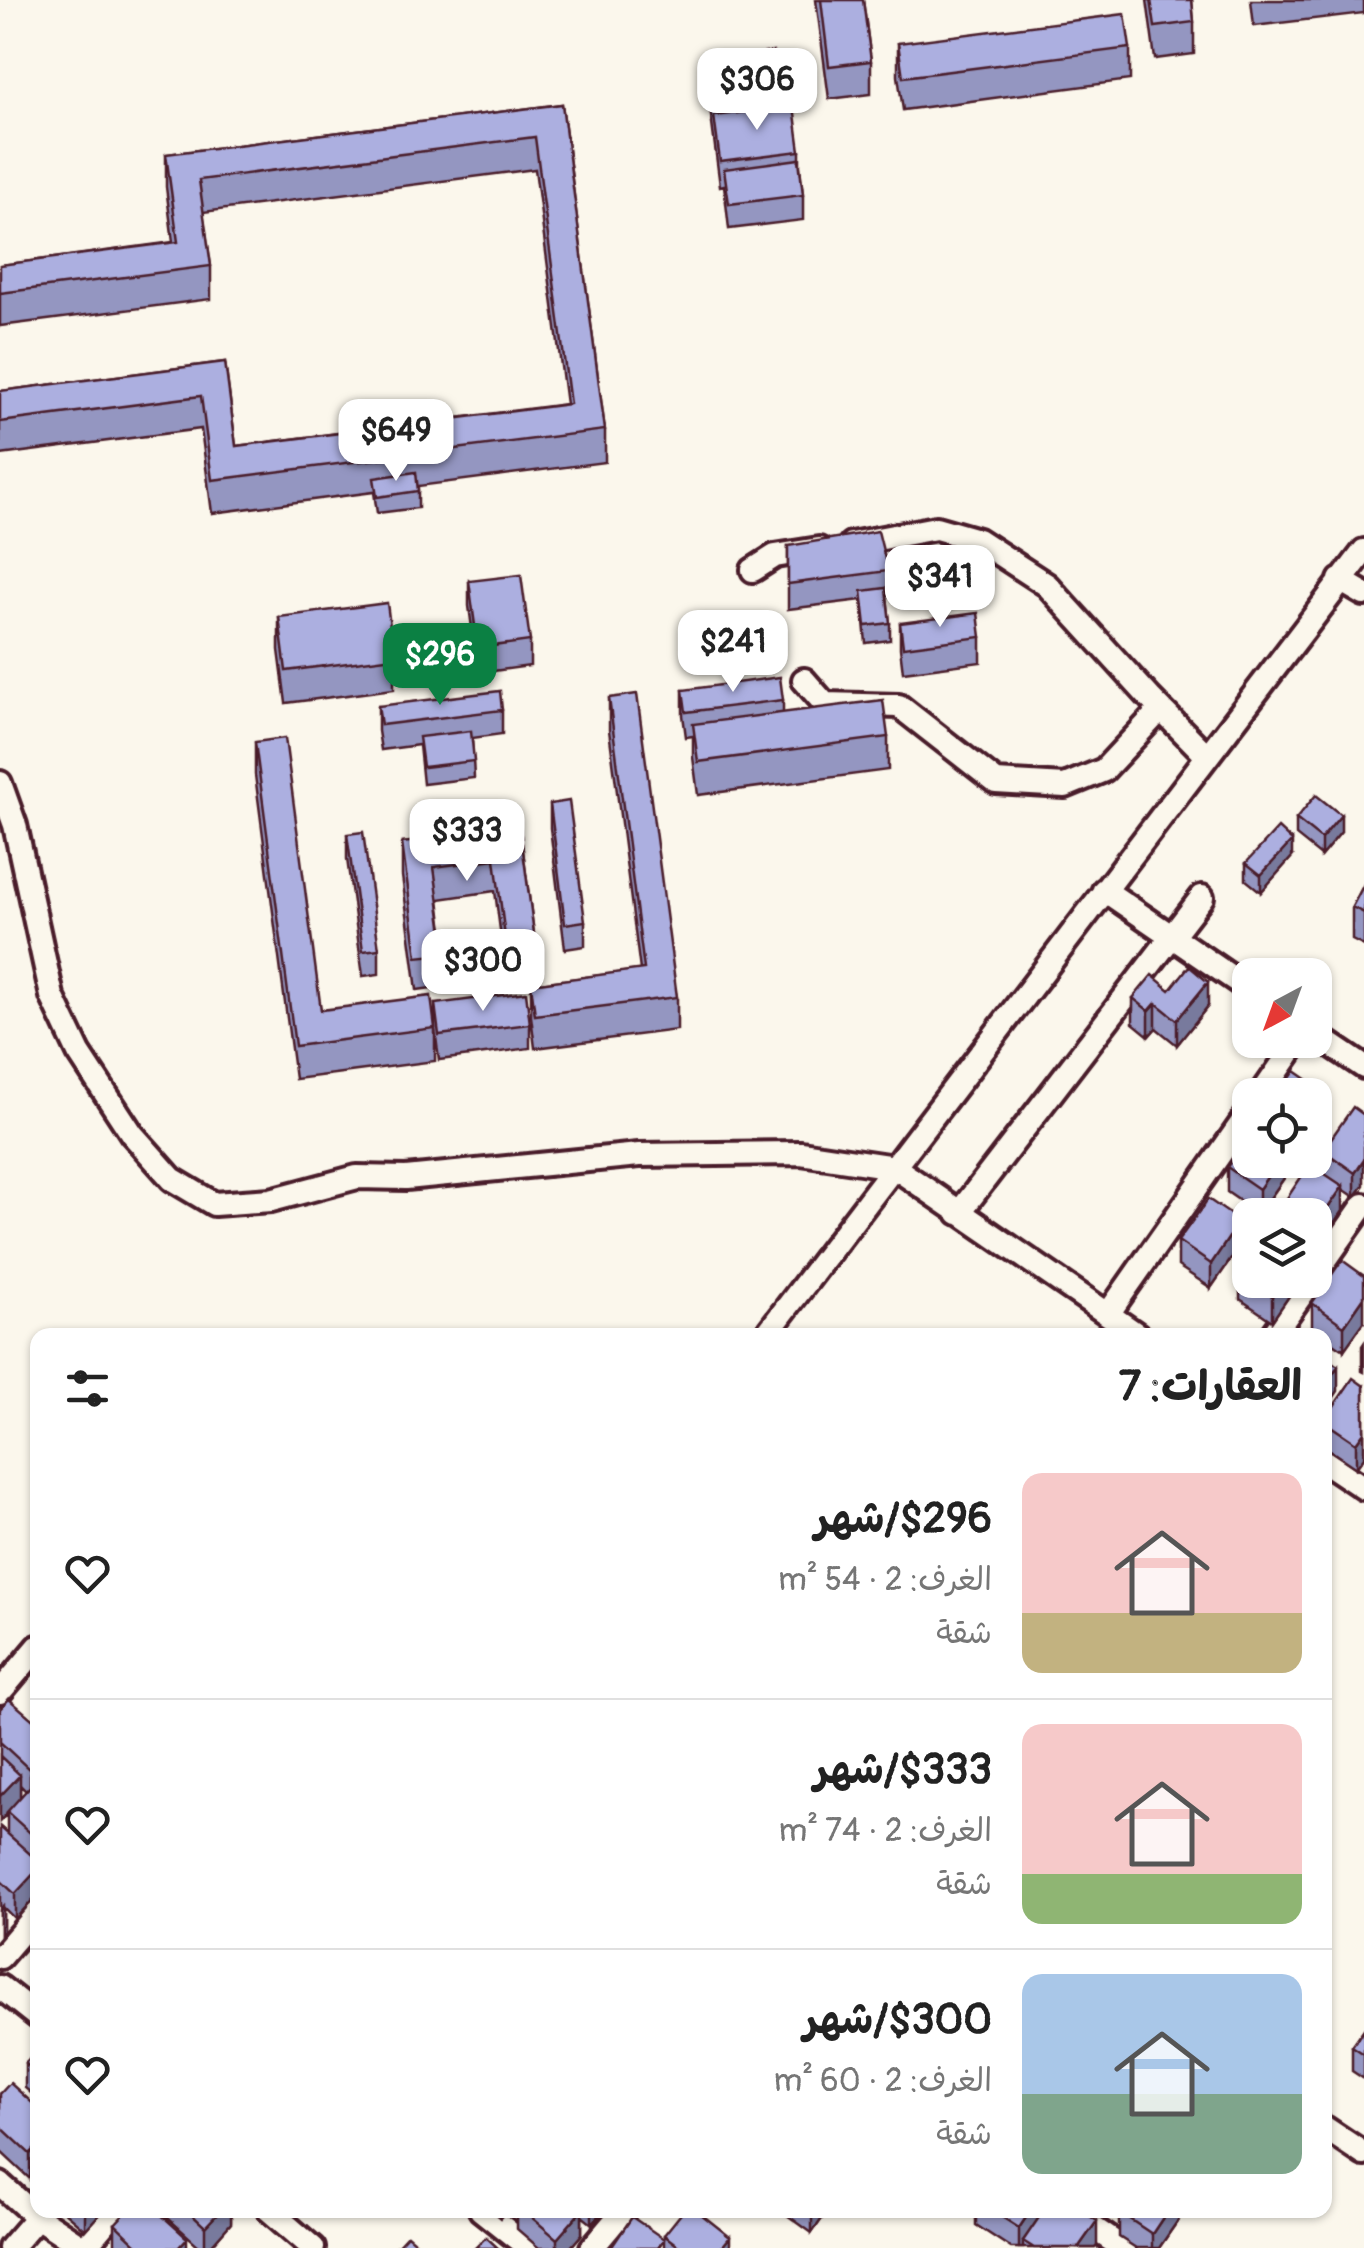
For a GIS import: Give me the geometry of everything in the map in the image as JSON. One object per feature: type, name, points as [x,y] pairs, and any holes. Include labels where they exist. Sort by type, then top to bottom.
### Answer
[{"type":"street","points":[[754,570],[775,556],[936,528],[978,540],[1046,585],[1206,756]]},
{"type":"street","points":[[771,1328],[1364,550]]},
{"type":"street","points":[[1340,580],[1364,594]]},
{"type":"street","points":[[804,680],[826,704],[898,706],[996,782],[1065,786],[1104,770],[1161,709]]},
{"type":"street","points":[[0,782],[15,826],[52,996],[79,1054],[132,1134],[172,1179],[214,1204],[271,1200],[357,1176],[406,1178],[638,1155],[800,1153],[894,1166],[1128,1328]]},
{"type":"street","points":[[1104,890],[1232,978]]},
{"type":"street","points":[[959,1213],[1202,897]]},
{"type":"street","points":[[1332,1045],[1364,1067]]},
{"type":"street","points":[[1108,1314],[1232,1136]]},
{"type":"street","points":[[1332,1251],[1364,1205]]},
{"type":"street","points":[[1279,1328],[1299,1298]]},
{"type":"street","points":[[1332,1465],[1361,1479]]},
{"type":"street","points":[[0,1692],[30,1656]]},
{"type":"street","points":[[0,1957],[30,1922]]},
{"type":"street","points":[[0,1987],[30,2011]]},
{"type":"street","points":[[1332,2133],[1364,2154]]},
{"type":"street","points":[[0,2184],[30,2211]]},
{"type":"street","points":[[10,2248],[36,2218]]},
{"type":"street","points":[[39,2218],[84,2248],[109,2218]]},
{"type":"street","points":[[278,2218],[314,2248]]},
{"type":"street","points":[[491,2218],[529,2248]]},
{"type":"street","points":[[592,2248],[617,2218]]},
{"type":"street","points":[[1101,2220],[1123,2248]]},
{"type":"building","points":[[821,0],[863,0],[871,61],[829,66]]},
{"type":"building","points":[[1151,0],[1192,0],[1194,22],[1155,27]]},
{"type":"building","points":[[1125,14],[1130,48],[903,77],[898,43]]},
{"type":"building","points":[[773,52],[779,100],[713,108],[707,60]]},
{"type":"building","points":[[562,104],[605,430],[212,480],[201,396],[0,422],[0,391],[225,362],[236,446],[570,404],[535,137],[199,180],[211,266],[0,293],[0,265],[178,242],[166,154]]},
{"type":"building","points":[[794,106],[800,151],[720,161],[714,116]]},
{"type":"building","points":[[799,159],[803,195],[729,204],[724,169]]},
{"type":"building","points":[[416,472],[418,491],[377,497],[374,478]]},
{"type":"building","points":[[878,531],[888,571],[788,584],[788,546]]},
{"type":"building","points":[[521,575],[530,641],[478,648],[469,581]]},
{"type":"building","points":[[886,588],[890,623],[866,626],[862,591]]},
{"type":"building","points":[[387,603],[394,657],[286,671],[279,617]]},
{"type":"building","points":[[978,613],[981,637],[903,647],[900,623]]},
{"type":"building","points":[[780,677],[783,700],[686,712],[683,690]]},
{"type":"building","points":[[500,691],[502,710],[381,725],[378,706]]},
{"type":"building","points":[[637,694],[677,997],[535,1015],[531,984],[644,969],[609,698]]},
{"type":"building","points":[[883,700],[888,737],[698,762],[693,724]]},
{"type":"building","points":[[471,731],[474,761],[423,767],[419,737]]},
{"type":"building","points":[[285,738],[321,1010],[431,996],[435,1028],[295,1046],[255,742]]},
{"type":"building","points":[[1316,795],[1341,815],[1321,839],[1296,819]]},
{"type":"building","points":[[569,801],[585,921],[565,924],[550,804]]},
{"type":"building","points":[[520,828],[535,941],[506,945],[495,859],[434,867],[446,954],[417,957],[402,843]]},
{"type":"building","points":[[1278,828],[1292,841],[1261,875],[1246,863]]},
{"type":"building","points":[[363,832],[379,949],[363,951],[347,834]]},
{"type":"building","points":[[1364,884],[1364,913],[1352,907]]},
{"type":"building","points":[[1189,966],[1208,982],[1177,1020],[1156,1003],[1149,1011],[1133,998],[1152,975],[1170,990]]},
{"type":"building","points":[[526,992],[530,1024],[439,1035],[435,1004]]},
{"type":"building","points":[[1353,1107],[1364,1115],[1364,1160],[1355,1173],[1332,1156],[1332,1137]]},
{"type":"building","points":[[1243,1178],[1267,1178],[1259,1189]]},
{"type":"building","points":[[1301,1178],[1331,1178],[1343,1186],[1332,1202],[1332,1198],[1287,1198]]},
{"type":"building","points":[[1208,1199],[1232,1216],[1232,1233],[1211,1264],[1178,1241]]},
{"type":"building","points":[[1342,1260],[1364,1276],[1364,1297],[1344,1326],[1312,1303],[1315,1298],[1332,1298],[1332,1274]]},
{"type":"building","points":[[1353,1378],[1364,1386],[1364,1432],[1356,1443],[1332,1427],[1332,1409]]},
{"type":"building","points":[[9,1699],[30,1717],[30,1770],[0,1742],[0,1709]]},
{"type":"building","points":[[0,1756],[20,1775],[0,1796]]},
{"type":"building","points":[[30,1786],[30,1833],[7,1812]]},
{"type":"building","points":[[0,1827],[30,1854],[30,1878],[15,1894],[0,1880]]},
{"type":"building","points":[[1364,2029],[1364,2054],[1352,2046]]},
{"type":"building","points":[[10,2083],[30,2101],[30,2154],[0,2126],[0,2094]]},
{"type":"building","points":[[121,2218],[165,2218],[187,2238],[178,2248],[140,2248],[115,2224]]},
{"type":"building","points":[[195,2218],[213,2218],[205,2227]]},
{"type":"building","points":[[532,2218],[575,2218],[557,2239]]},
{"type":"building","points":[[631,2218],[664,2239],[658,2248],[611,2248]]},
{"type":"building","points":[[678,2218],[706,2218],[730,2237],[721,2248],[681,2248],[664,2235]]},
{"type":"building","points":[[1003,2218],[1026,2218],[1019,2228]]},
{"type":"building","points":[[1039,2218],[1097,2221],[1078,2248],[1034,2248],[1023,2241]]},
{"type":"building","points":[[1128,2218],[1163,2218],[1152,2234]]},
{"type":"building","points":[[407,2235],[422,2248],[395,2248]]},
{"type":"building","points":[[486,2237],[498,2248],[475,2248]]}]
